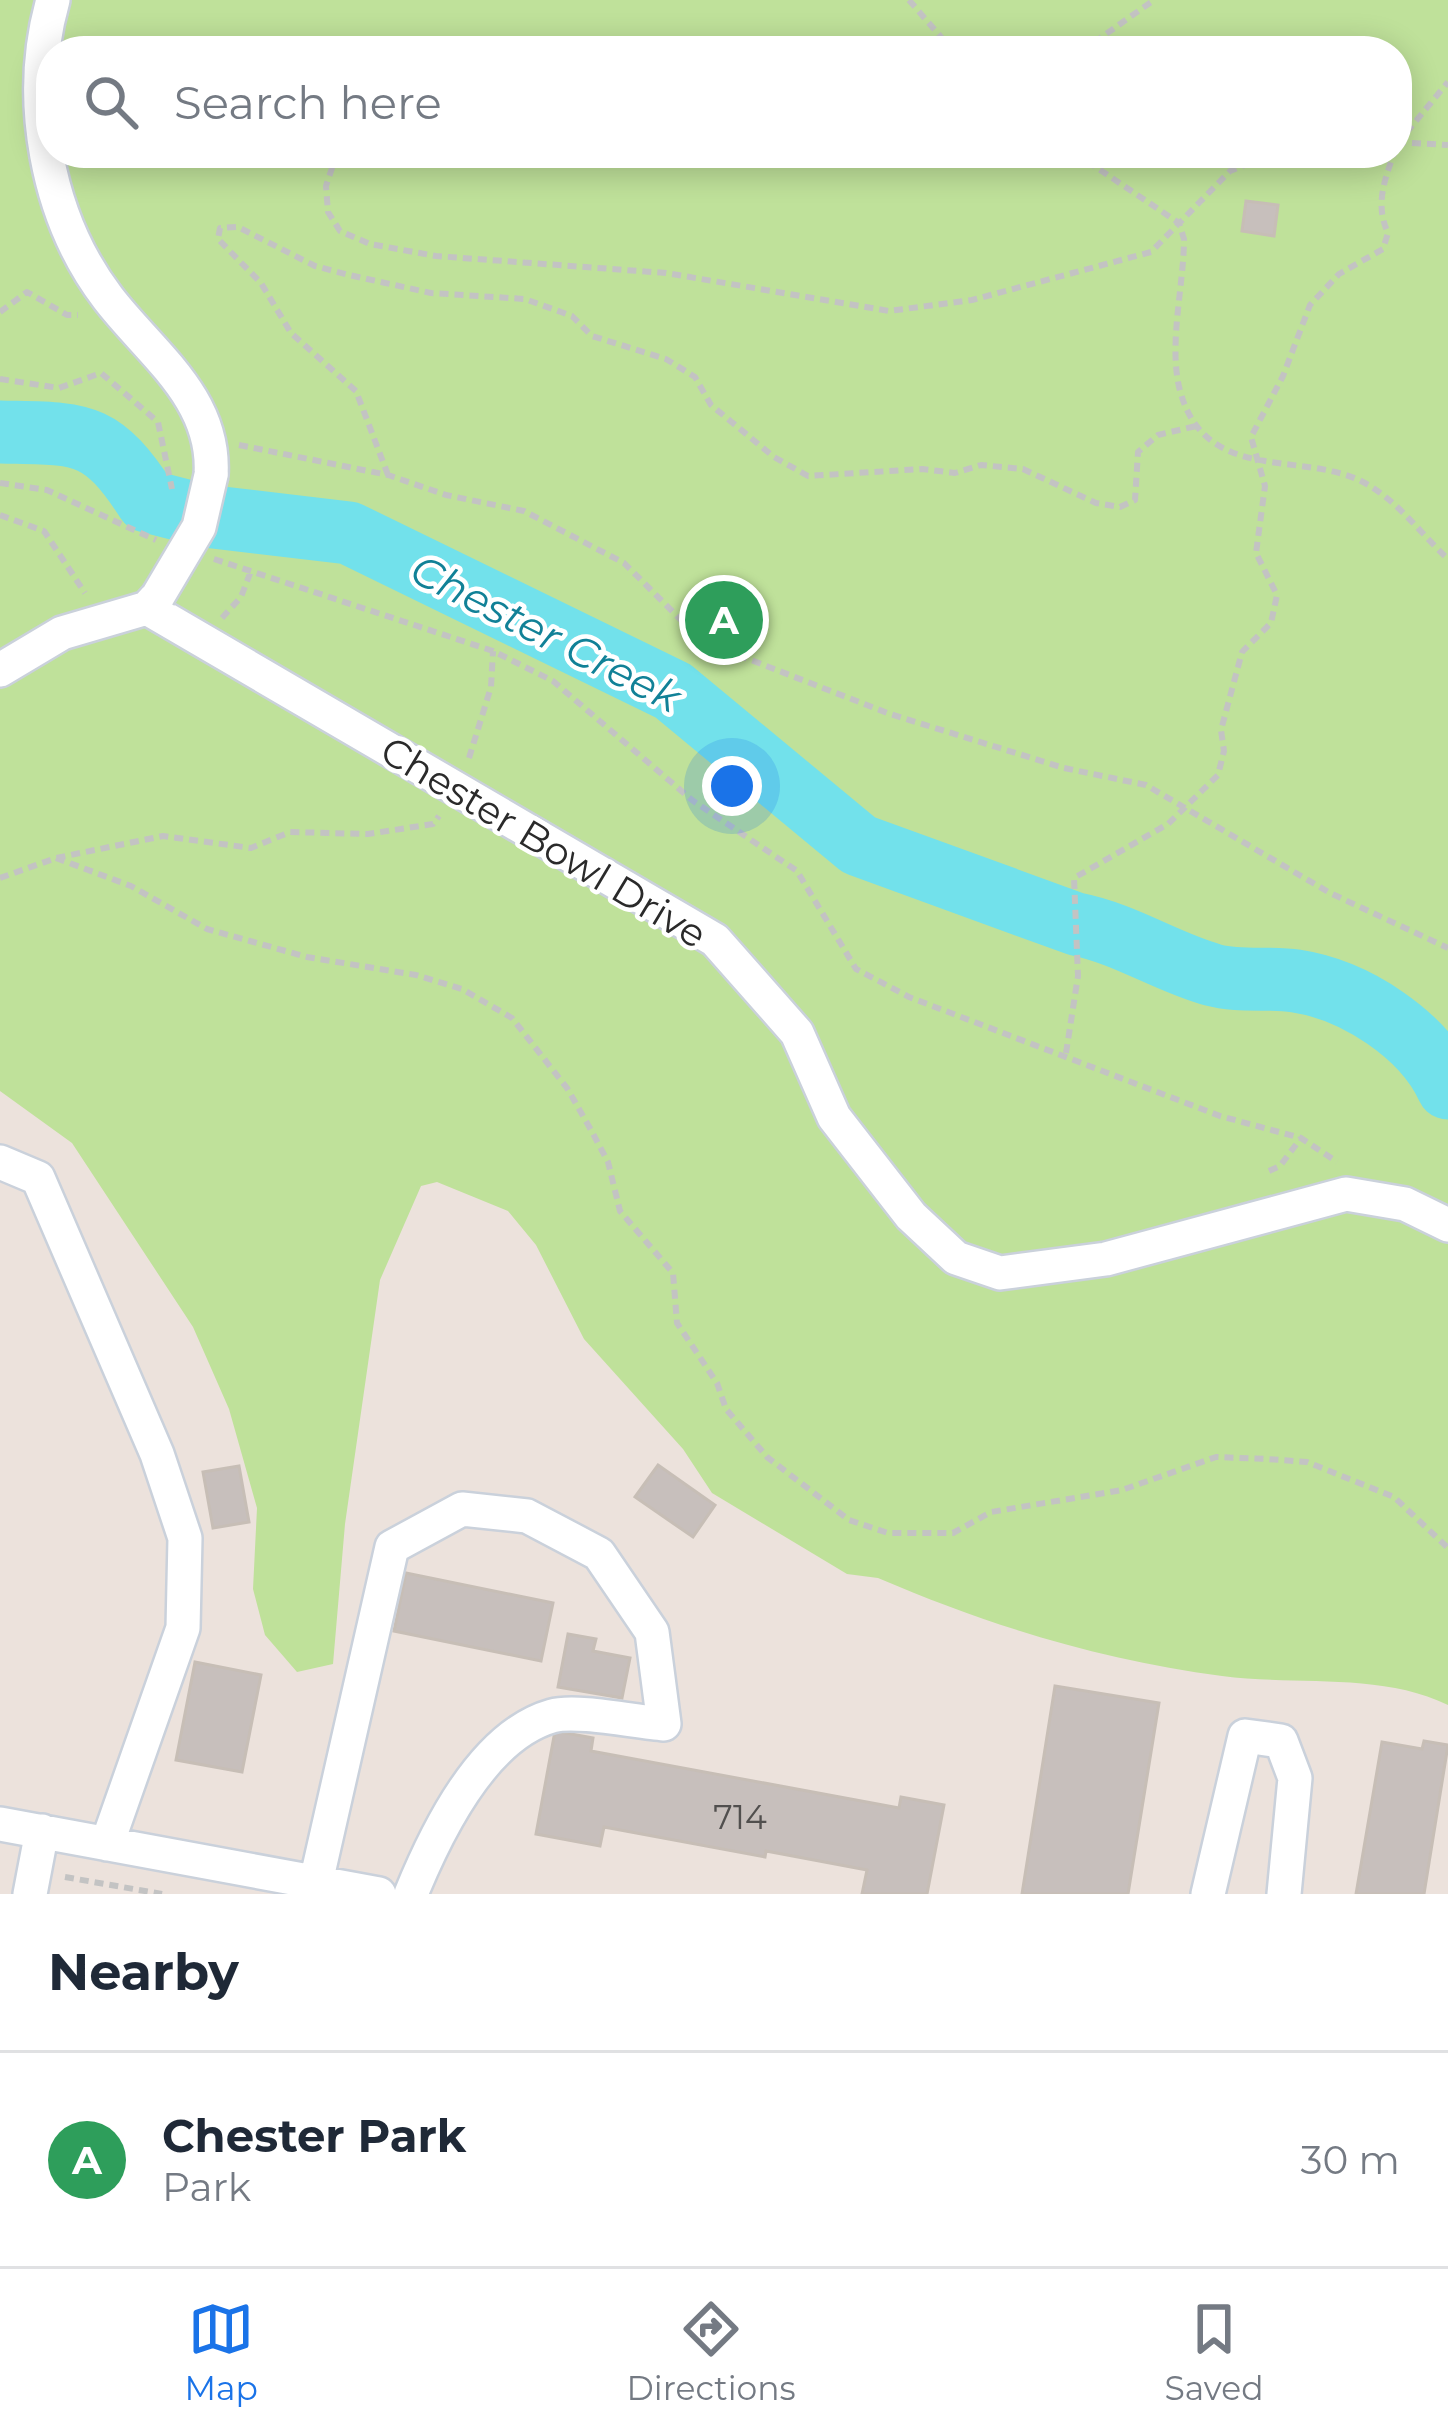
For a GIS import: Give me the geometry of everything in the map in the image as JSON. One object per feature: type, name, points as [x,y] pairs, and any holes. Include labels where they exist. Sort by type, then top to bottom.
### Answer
[{"type":"street","points":[[49,36],[53,0]]},
{"type":"street","points":[[0,670],[62,633],[152,602],[199,527],[226,458],[192,395],[105,295],[56,200],[51,168]]},
{"type":"street","name":"Chester Bowl Drive","points":[[152,602],[459,792],[715,940],[797,1033],[834,1117],[911,1216],[956,1258],[1000,1273],[1106,1259],[1346,1195],[1406,1204],[1448,1225]]},
{"type":"street","points":[[0,1162],[38,1178],[157,1454],[185,1538],[182,1628],[107,1844]]},
{"type":"street","points":[[316,1882],[392,1547],[462,1510],[527,1516],[598,1554],[652,1632],[664,1724],[554,1715],[507,1740],[442,1821],[410,1894]]},
{"type":"street","points":[[1208,1894],[1245,1736],[1281,1741],[1295,1778],[1284,1894]]},
{"type":"street","points":[[0,1824],[379,1894]]},
{"type":"street","points":[[32,1883],[42,1832]]},
{"type":"path","points":[[909,0],[940,36]]},
{"type":"path","points":[[1103,36],[1154,0]]},
{"type":"path","points":[[1412,124],[1448,82]]},
{"type":"path","points":[[1412,143],[1448,145]]},
{"type":"path","points":[[332,168],[326,186],[328,212],[340,231],[370,244],[436,256],[666,273],[889,311],[923,310],[1071,271],[1117,265],[1150,252],[1238,168]]},
{"type":"path","points":[[1098,168],[1179,223],[1184,238],[1180,392],[1196,426],[1256,463],[1360,481],[1402,511],[1448,559]]},
{"type":"path","points":[[1066,1053],[1078,976],[1074,878],[1168,824],[1218,775],[1224,751],[1221,730],[1242,652],[1271,623],[1277,596],[1256,553],[1266,511],[1265,486],[1251,436],[1283,376],[1310,305],[1340,274],[1383,249],[1388,233],[1380,214],[1389,168]]},
{"type":"path","points":[[388,475],[356,391],[291,333],[261,283],[218,239],[220,227],[238,226],[315,266],[349,275],[431,293],[525,299],[572,316],[592,335],[666,359],[695,377],[711,405],[774,457],[808,476],[1002,467],[1023,470],[1096,503],[1120,507],[1135,500],[1138,452],[1158,435],[1196,426]]},
{"type":"path","points":[[0,312],[27,292],[67,315],[87,312]]},
{"type":"path","points":[[0,379],[59,388],[101,373],[158,422],[173,492]]},
{"type":"path","points":[[226,458],[388,475],[446,495],[524,511],[624,562],[702,641],[890,715],[1064,768],[1146,785],[1330,893],[1448,948]]},
{"type":"path","points":[[0,483],[47,490],[169,544]]},
{"type":"path","points":[[0,515],[44,531],[72,580],[92,600]]},
{"type":"path","points":[[210,558],[493,651],[553,681],[692,800],[797,871],[856,969],[909,997],[1066,1053],[1220,1117],[1301,1138],[1335,1156],[1346,1195]]},
{"type":"path","points":[[241,597],[251,571]]},
{"type":"path","points":[[474,740],[491,687],[493,651]]},
{"type":"path","points":[[0,878],[56,858],[163,836],[251,848],[290,832],[400,830],[433,824],[459,792]]},
{"type":"path","points":[[56,858],[131,886],[207,929],[307,957],[416,975],[462,989],[512,1018],[567,1088],[591,1130],[608,1162],[620,1211],[673,1273],[676,1323],[717,1383],[726,1408],[767,1456],[849,1520],[888,1533],[952,1533],[991,1512],[1122,1490],[1216,1457],[1307,1462],[1394,1497],[1448,1548]]},
{"type":"path","points":[[1269,1171],[1280,1166],[1301,1138]]},
{"type":"path","points":[[32,1883],[162,1894]]},
{"type":"green space","points":[[0,0],[1448,0],[1448,1705],[1366,1684],[1250,1679],[1133,1661],[1004,1626],[878,1578],[847,1574],[712,1493],[683,1449],[584,1339],[536,1245],[508,1211],[437,1182],[421,1186],[380,1280],[345,1524],[333,1664],[297,1672],[265,1635],[253,1589],[257,1508],[229,1409],[193,1327],[72,1143],[0,1091]]},
{"type":"building","points":[[1246,201],[1278,205],[1274,236],[1242,231]]},
{"type":"building","points":[[658,1465],[715,1505],[693,1537],[635,1497]]},
{"type":"building","points":[[239,1466],[249,1522],[213,1528],[203,1472]]},
{"type":"building","points":[[406,1573],[553,1603],[541,1661],[394,1631]]},
{"type":"building","points":[[568,1634],[596,1639],[593,1651],[630,1658],[622,1698],[558,1687]]},
{"type":"building","points":[[195,1662],[261,1675],[242,1772],[176,1760]]},
{"type":"building","points":[[1055,1686],[1159,1703],[1128,1894],[1022,1894]]},
{"type":"building","points":[[555,1731],[593,1738],[591,1751],[899,1808],[901,1797],[944,1805],[927,1894],[862,1894],[867,1870],[766,1851],[765,1857],[604,1827],[600,1846],[536,1834]]},
{"type":"building","points":[[1424,1741],[1448,1745],[1424,1894],[1356,1894],[1382,1742],[1422,1749]]},
{"type":"waterway","name":"Chester Creek","points":[[0,432],[87,440],[116,460],[147,501],[205,516],[349,533],[673,691],[859,845],[1112,934],[1213,975],[1296,981],[1341,994],[1404,1033],[1437,1068],[1448,1088]]},
{"type":"place","name":"Chester Park","points":[[724,620]]}]
